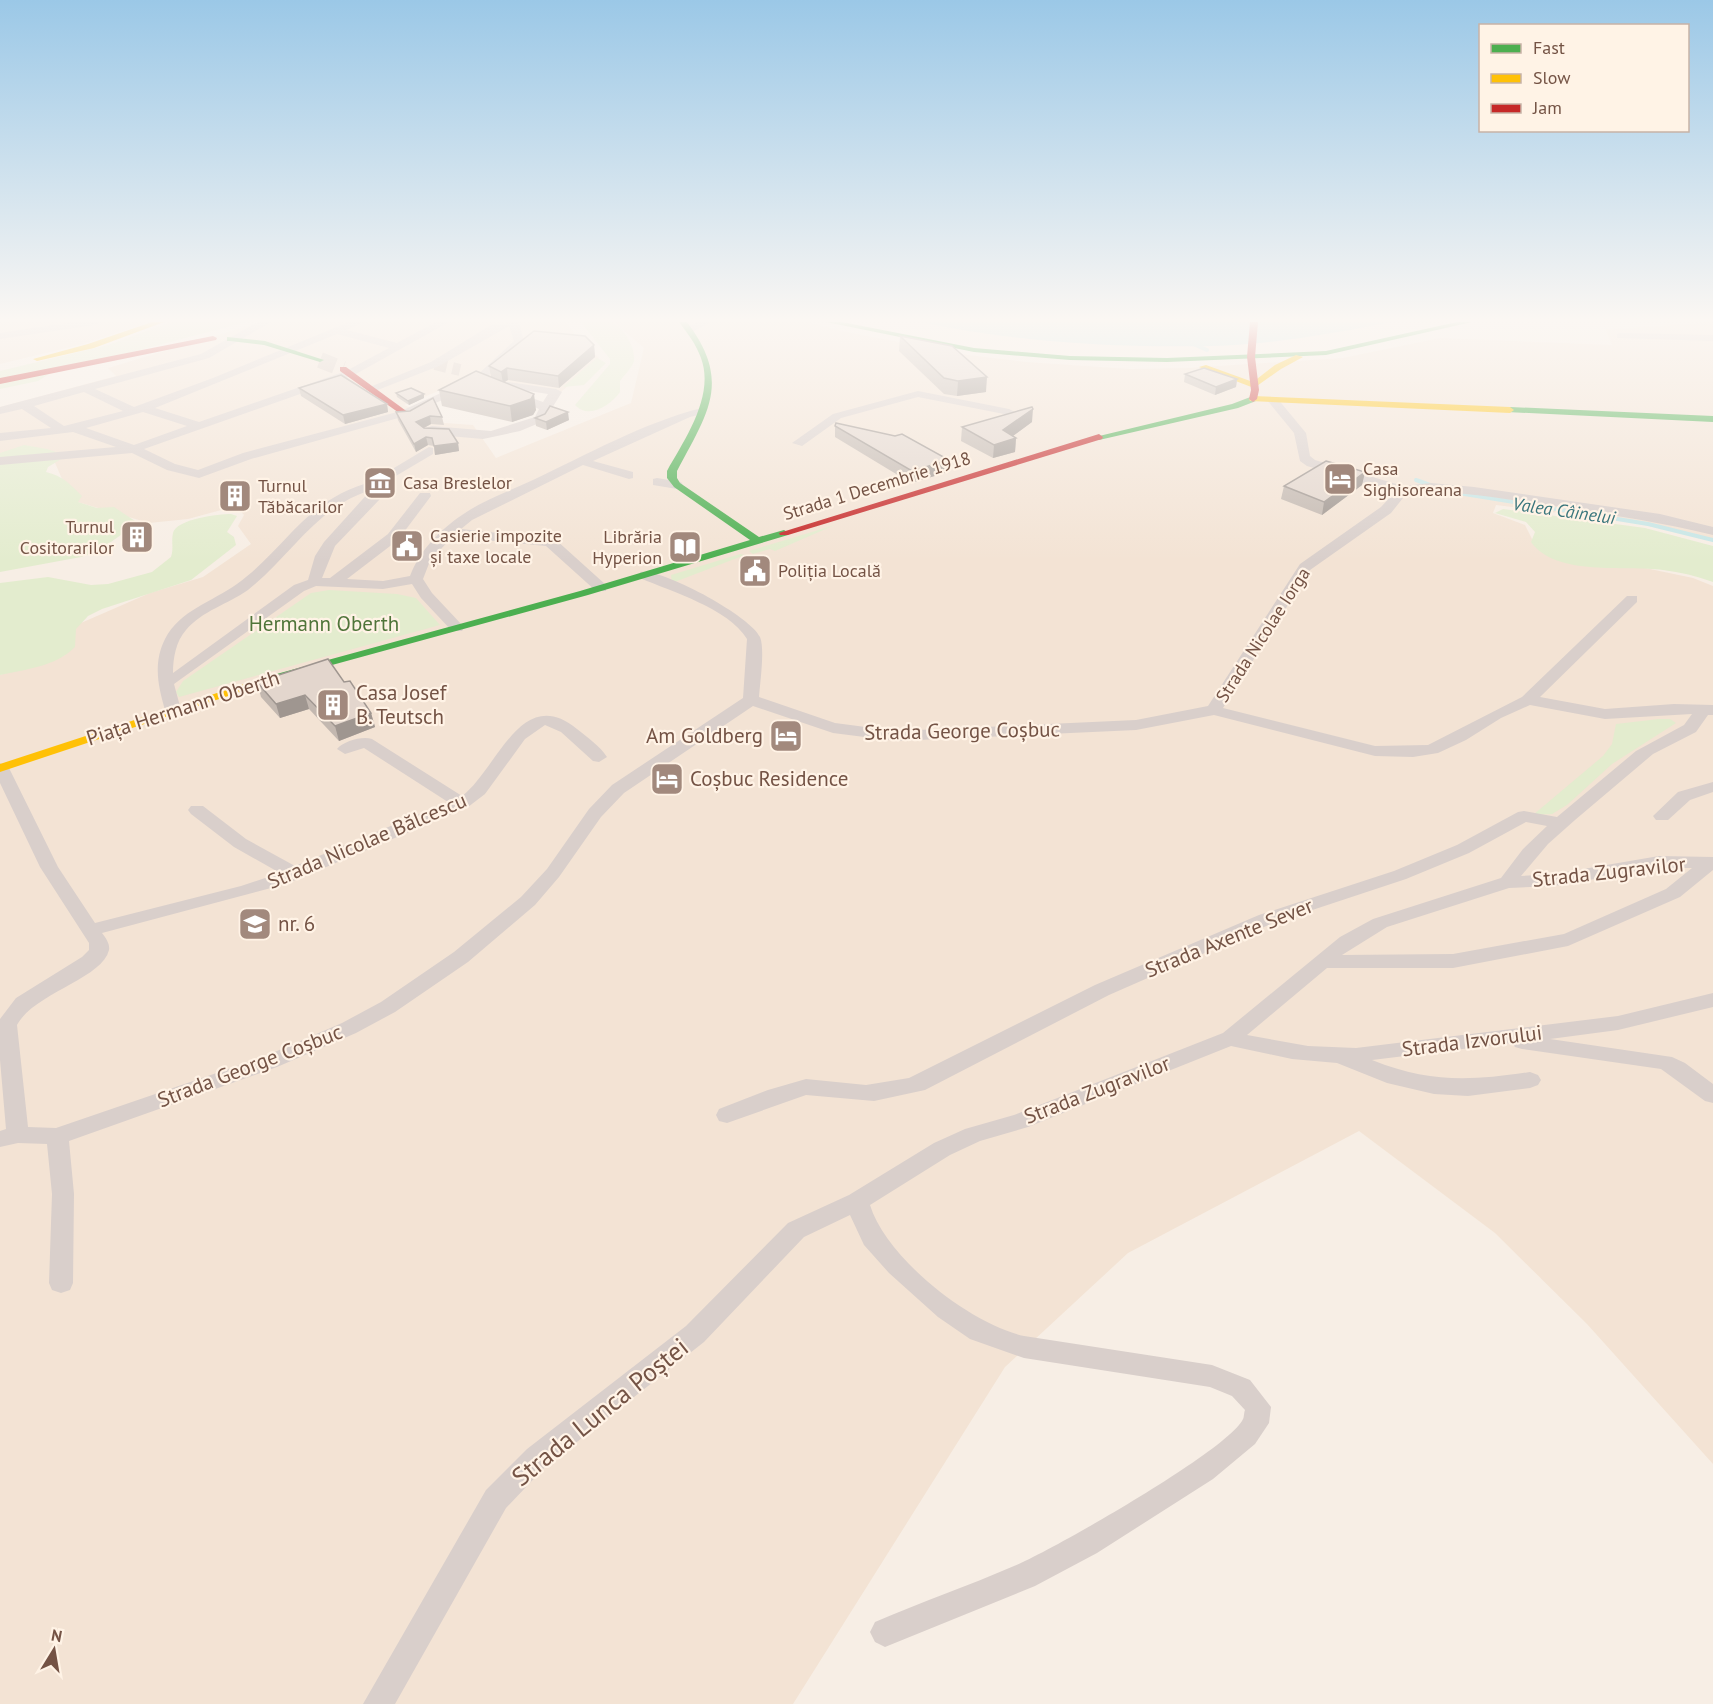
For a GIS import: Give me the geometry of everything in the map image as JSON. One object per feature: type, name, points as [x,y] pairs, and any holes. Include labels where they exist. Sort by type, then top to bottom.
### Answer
[{"type":"main road","points":[[388,402],[405,413]]},
{"type":"main road","points":[[705,402],[672,471],[672,478],[677,485],[756,540]]},
{"type":"main road","name":"Strada 1 Decembrie 1918","points":[[645,575],[1082,442],[1235,406],[1241,402]]},
{"type":"main road","points":[[1309,402],[1713,419]]},
{"type":"main road","name":"Piața Hermann Oberth","points":[[0,768],[173,710],[453,623],[601,588],[645,575]]},
{"type":"street","points":[[0,411],[40,402]]},
{"type":"street","points":[[118,402],[202,427]]},
{"type":"street","points":[[0,437],[68,429],[158,402]]},
{"type":"street","points":[[0,461],[134,449],[202,427],[268,402]]},
{"type":"street","points":[[25,405],[68,429],[134,449],[171,467],[200,474],[247,456],[405,413],[433,402]]},
{"type":"street","points":[[531,402],[545,407]]},
{"type":"street","points":[[405,413],[428,432],[448,429],[472,435],[504,432],[540,419],[549,402]]},
{"type":"street","points":[[798,443],[837,416],[890,402]]},
{"type":"street","points":[[956,402],[1009,412]]},
{"type":"street","points":[[1275,402],[1300,434],[1306,460],[1403,490],[1431,487],[1474,491],[1660,518],[1713,531]]},
{"type":"street","points":[[416,579],[423,560],[447,532],[475,513],[582,461],[686,415],[702,411]]},
{"type":"street","points":[[173,710],[165,683],[165,658],[178,630],[261,572],[301,525],[322,508],[379,482],[429,451]]},
{"type":"street","points":[[582,461],[653,481],[677,485]]},
{"type":"street","points":[[379,482],[375,496],[332,538],[316,571],[314,582],[383,585],[416,579]]},
{"type":"street","name":"Strada Nicolae Iorga","points":[[1214,710],[1305,567],[1386,510],[1403,490]]},
{"type":"street","points":[[333,583],[393,537],[425,496]]},
{"type":"street","points":[[447,532],[550,543],[601,588]]},
{"type":"street","points":[[645,575],[734,616],[751,630],[754,639],[751,700]]},
{"type":"street","points":[[416,579],[426,595],[453,623]]},
{"type":"street","name":"Piața Hermann Oberth","points":[[165,683],[182,674],[299,588],[314,582]]},
{"type":"street","name":"Strada George Coșbuc","points":[[9,1137],[57,1136],[278,1059],[349,1028],[388,1007],[461,957],[528,901],[553,873],[595,813],[618,789],[751,700],[833,728],[896,736],[1136,725],[1214,710],[1375,751],[1413,752],[1432,749],[1460,737],[1495,715],[1528,700],[1632,598]]},
{"type":"street","points":[[1528,700],[1605,714],[1674,709],[1707,710]]},
{"type":"street","points":[[1561,824],[1653,747],[1693,728],[1707,710]]},
{"type":"street","name":"Strada Nicolae Bălcescu","points":[[91,930],[181,905],[245,891],[462,803],[486,786],[520,734],[536,722],[558,723],[599,757]]},
{"type":"street","points":[[345,749],[366,742],[462,803]]},
{"type":"street","points":[[0,768],[49,867],[99,943],[99,951],[93,960],[23,1003],[11,1013],[7,1024],[9,1137]]},
{"type":"street","points":[[1662,816],[1681,796],[1713,787]]},
{"type":"street","points":[[197,810],[240,843],[294,873]]},
{"type":"street","name":"Strada Axente Sever","points":[[727,1115],[789,1091],[807,1087],[831,1086],[872,1093],[917,1084],[1102,990],[1266,919],[1400,875],[1491,837],[1524,816],[1561,824]]},
{"type":"street","name":"Strada Zugravilor","points":[[1508,882],[1524,859],[1561,824]]},
{"type":"street","name":"Strada Zugravilor","points":[[857,1201],[942,1149],[973,1135],[1020,1121],[1230,1038],[1326,961],[1347,941],[1380,923],[1508,882],[1554,879],[1659,862],[1712,863]]},
{"type":"street","name":"Strada Zugravilor","points":[[1326,961],[1453,961],[1568,940],[1673,893],[1712,863]]},
{"type":"street","name":"Strada Izvorului","points":[[1230,1038],[1256,1045],[1341,1056],[1618,1023],[1713,1000]]},
{"type":"street","points":[[1484,1040],[1540,1044],[1665,1062],[1678,1068],[1713,1095]]},
{"type":"street","points":[[1341,1056],[1385,1074],[1446,1088],[1475,1088],[1530,1080]]},
{"type":"street","points":[[57,1136],[63,1194],[61,1283]]},
{"type":"street","points":[[857,1201],[866,1229],[882,1249],[928,1293],[971,1328],[1002,1342],[1032,1349],[1212,1376],[1241,1388],[1258,1407],[1256,1423],[1246,1436],[1203,1470],[1087,1544],[1025,1576],[885,1632]]},
{"type":"street","name":"Strada Lunca Poștei","points":[[378,1704],[496,1499],[518,1475],[695,1334],[796,1230],[857,1201]]},
{"type":"shaded area","points":[[21,402],[413,402],[404,405],[444,423],[473,425],[496,458],[631,402],[1713,402],[1713,539],[1630,522],[1496,505],[1493,513],[1525,525],[1535,545],[1693,578],[1713,586],[1713,1464],[1587,1324],[1495,1233],[1359,1131],[1128,1253],[1005,1367],[793,1704],[0,1704],[0,675],[65,655],[74,626],[150,593],[203,577],[251,544],[238,526],[244,515],[236,506],[188,519],[149,523],[71,500],[50,451],[0,456],[0,407]]},
{"type":"green space","points":[[578,402],[611,402],[593,411],[581,409],[575,405]]},
{"type":"green space","points":[[24,445],[59,453],[63,458],[48,467],[46,472],[62,478],[74,488],[82,496],[78,502],[97,508],[114,507],[138,523],[98,551],[81,557],[0,572],[0,453]]},
{"type":"green space","points":[[1503,509],[1645,528],[1713,546],[1713,582],[1669,571],[1592,567],[1557,560],[1542,553],[1531,542],[1535,532],[1526,522],[1495,513]]},
{"type":"green space","points":[[231,514],[237,516],[227,532],[234,537],[236,545],[191,580],[102,609],[88,616],[76,629],[75,647],[67,654],[40,666],[0,675],[0,583],[48,577],[91,585],[108,584],[152,572],[171,557],[172,536],[176,528],[199,518]]},
{"type":"green space","points":[[835,525],[775,551],[770,549],[753,554],[749,551]]},
{"type":"green space","points":[[740,554],[745,555],[672,583],[671,575]]},
{"type":"green space","name":"Hermann Oberth","points":[[329,590],[397,594],[416,598],[440,625],[179,697],[176,692],[183,681],[311,593]]},
{"type":"green space","points":[[1670,719],[1676,723],[1612,764],[1567,805],[1552,814],[1533,815],[1603,756],[1612,744],[1616,724]]},
{"type":"building","points":[[321,402],[383,402],[387,404],[343,415]]},
{"type":"building","points":[[427,402],[435,402],[442,417],[430,416],[416,422],[424,428],[449,429],[458,443],[434,446],[432,438],[426,437],[414,444],[396,412],[410,411]]},
{"type":"building","points":[[490,402],[523,402],[510,406]]},
{"type":"building","points":[[550,406],[568,412],[546,422],[535,418],[545,414]]},
{"type":"building","points":[[1032,407],[1033,409],[1003,430],[1016,438],[994,445],[962,427]]},
{"type":"building","points":[[836,423],[895,436],[902,434],[949,460],[912,471],[835,426]]},
{"type":"building","points":[[1326,461],[1365,472],[1324,502],[1284,486]]},
{"type":"building","points":[[328,659],[344,682],[350,681],[371,713],[335,726],[305,695],[276,704],[257,682]]},
{"type":"waterway","name":"Valea Câinelui","points":[[1416,480],[1433,486]]},
{"type":"waterway","name":"Valea Câinelui","points":[[1452,492],[1648,524],[1713,540]]},
{"type":"tunnel","points":[[377,483],[385,477]]},
{"type":"traffic: fast","points":[[705,402],[693,432],[672,471],[672,478],[677,485],[756,540]]},
{"type":"traffic: fast","points":[[1099,437],[1247,402]]},
{"type":"traffic: fast","points":[[1510,410],[1713,419]]},
{"type":"traffic: fast","points":[[266,680],[584,593],[784,533]]},
{"type":"traffic: slow","points":[[1312,402],[1510,410]]},
{"type":"traffic: slow","points":[[0,768],[266,680]]},
{"type":"traffic: jam","points":[[389,402],[405,413]]},
{"type":"traffic: jam","points":[[784,533],[1099,437]]},
{"type":"place","name":"Casa Sighisoreana","points":[[1340,479]]},
{"type":"place","name":"Casa Breslelor","points":[[380,483]]},
{"type":"place","name":"Turnul Tăbăcarilor","points":[[235,496]]},
{"type":"place","name":"Turnul Cositorarilor","points":[[137,537]]},
{"type":"place","name":"Casierie impozite și taxe locale","points":[[407,546]]},
{"type":"place","name":"Librăria Hyperion","points":[[685,547]]},
{"type":"place","name":"Poliția Locală","points":[[755,571]]},
{"type":"place","name":"Casa Josef B. Teutsch","points":[[333,705]]},
{"type":"place","name":"Am Goldberg","points":[[786,736]]},
{"type":"place","name":"Coșbuc Residence","points":[[667,779]]},
{"type":"place","name":"nr. 6","points":[[255,924]]}]
